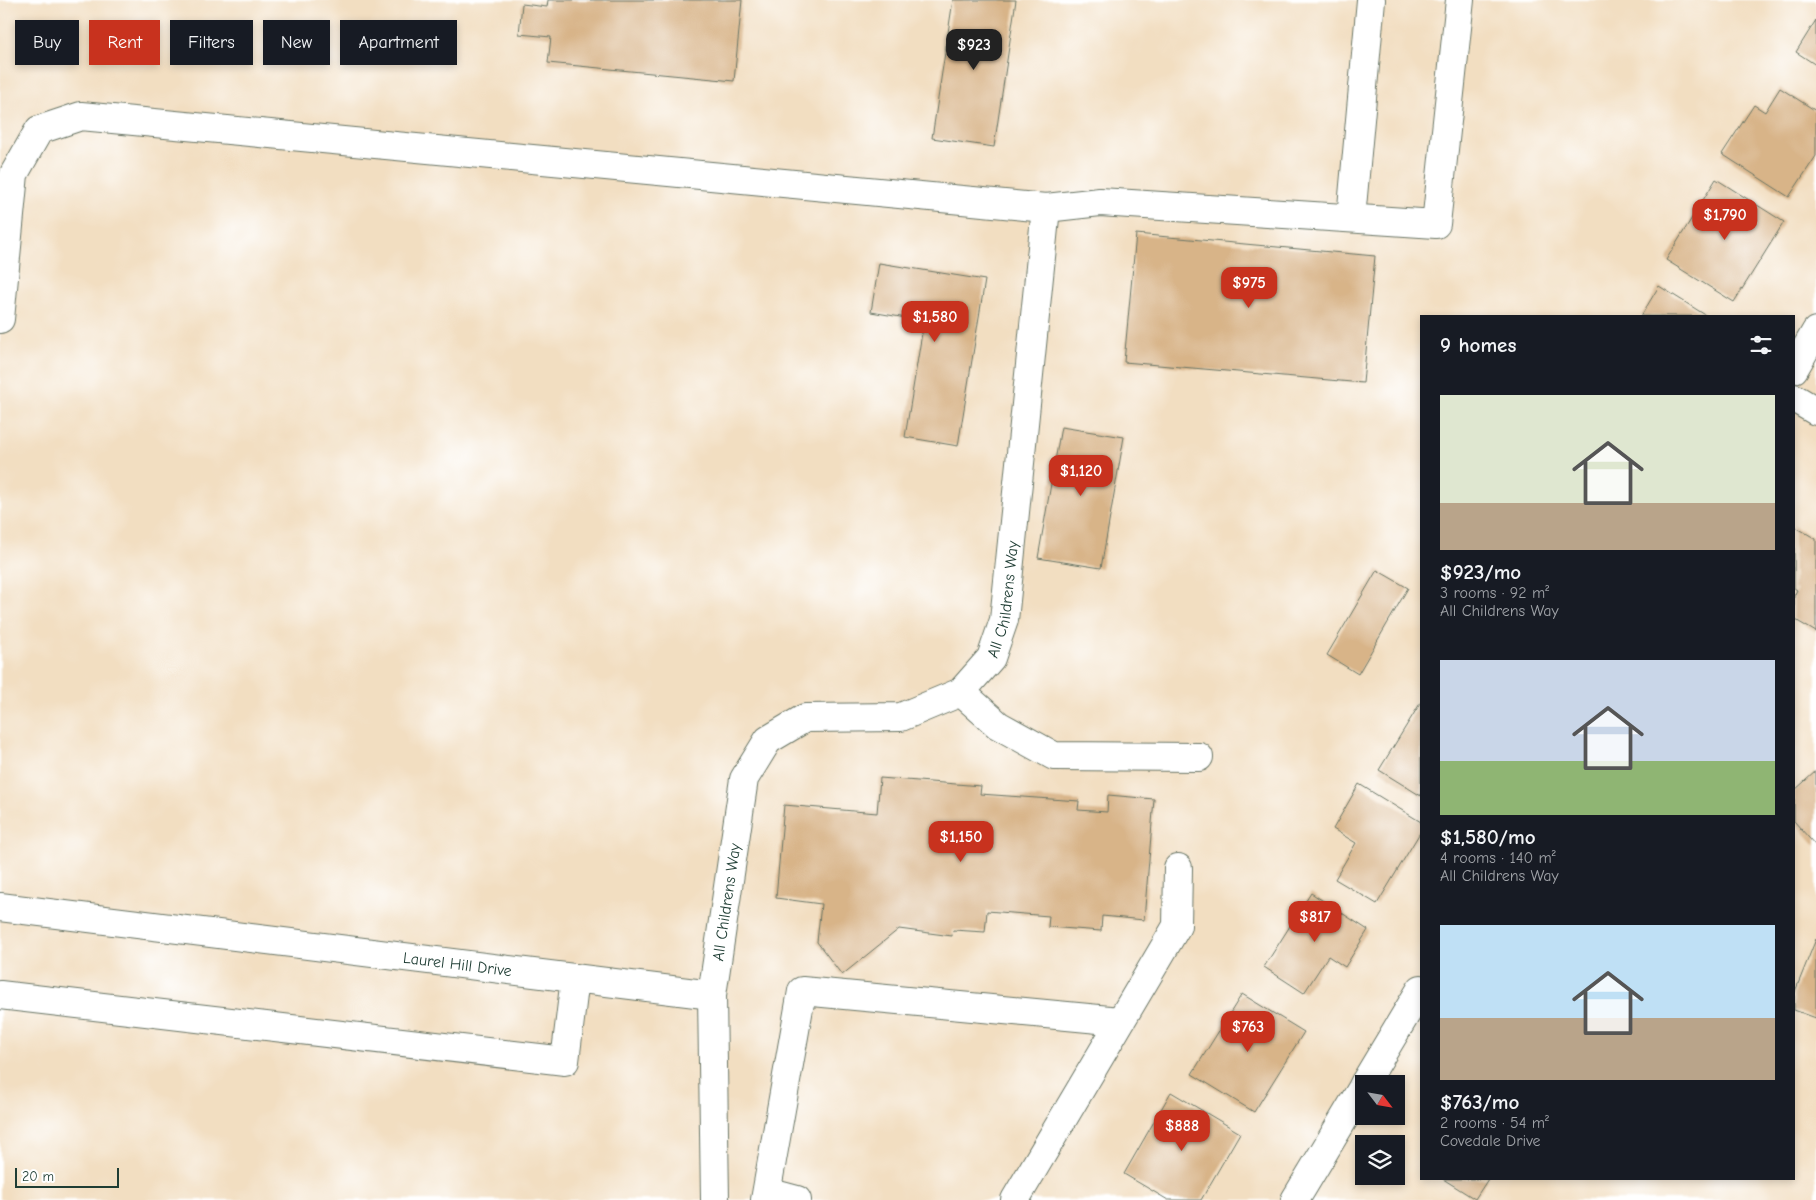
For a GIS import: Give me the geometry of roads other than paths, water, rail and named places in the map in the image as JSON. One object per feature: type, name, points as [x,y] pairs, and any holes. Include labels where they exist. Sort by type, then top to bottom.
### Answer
[{"type":"street","points":[[1351,218],[1371,0]]},
{"type":"street","points":[[0,319],[7,173],[40,130],[82,116],[1046,208],[1100,202],[1436,224],[1460,0]]},
{"type":"street","name":"All Childrens Way","points":[[712,995],[744,779],[768,740],[805,718],[901,717],[961,692],[991,658],[1004,620],[1046,208]]},
{"type":"street","points":[[1795,367],[1816,331]]},
{"type":"street","points":[[1795,399],[1816,411]]},
{"type":"street","points":[[961,692],[998,726],[1054,756],[1199,757]]},
{"type":"street","points":[[1015,1200],[1177,926],[1178,868]]},
{"type":"street","name":"Laurel Hill Drive","points":[[0,907],[712,995]]},
{"type":"street","points":[[0,995],[565,1061],[575,978]]},
{"type":"street","points":[[797,1200],[766,1196],[802,991],[1120,1022]]},
{"type":"street","points":[[1369,1075],[1420,991]]},
{"type":"street","points":[[712,995],[716,1200]]},
{"type":"street","points":[[1295,1200],[1355,1099]]}]
